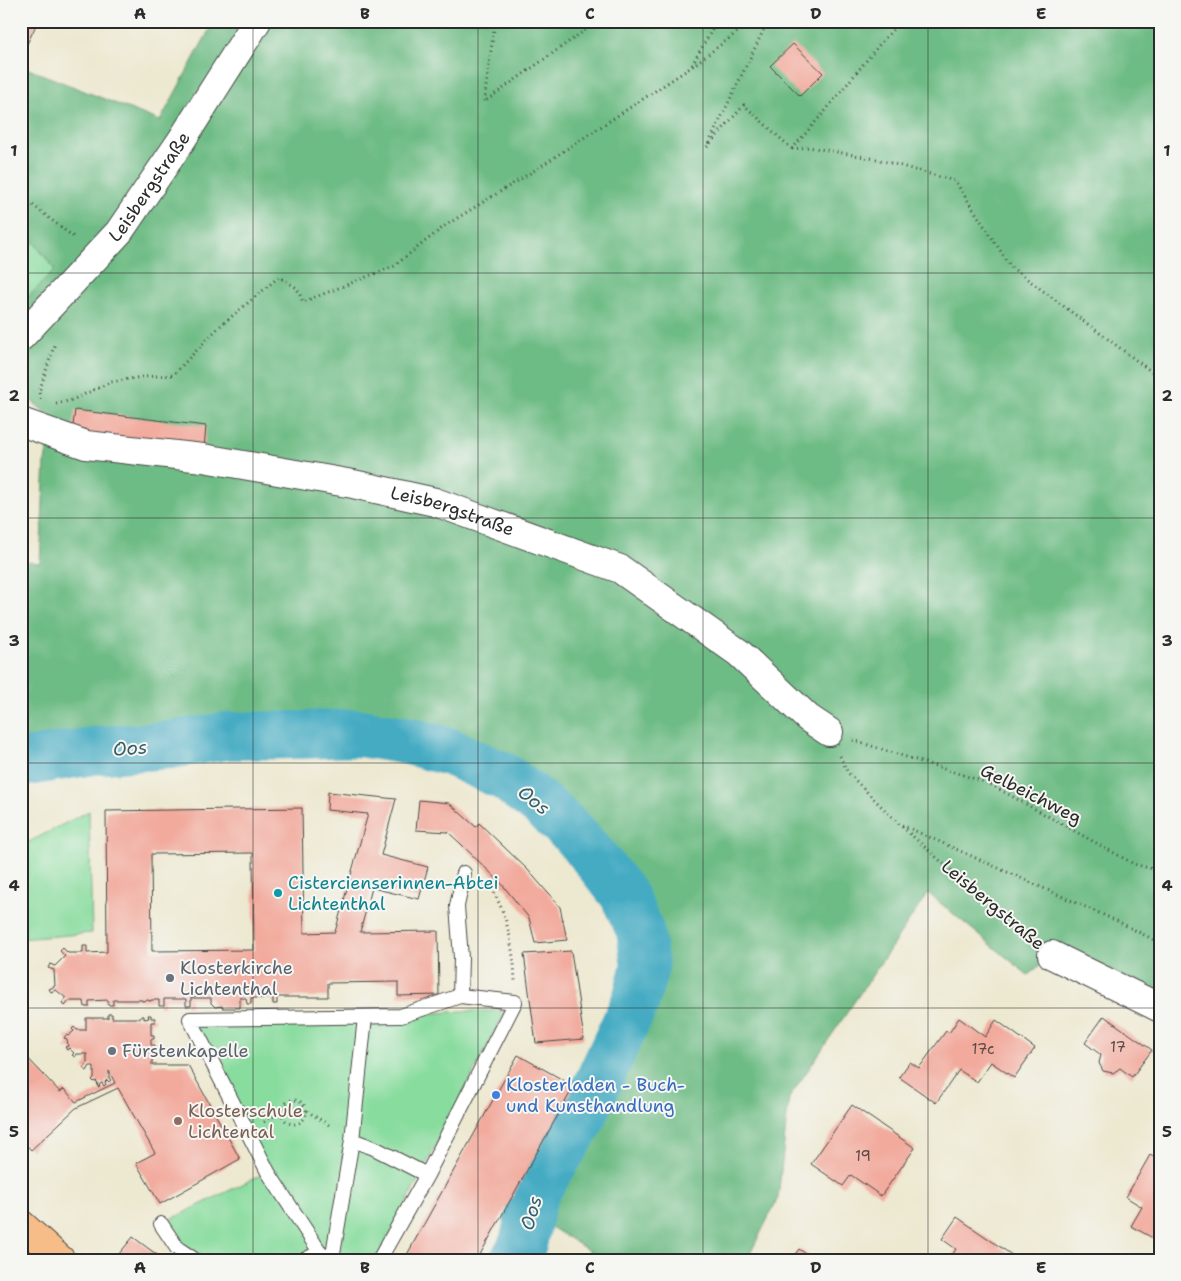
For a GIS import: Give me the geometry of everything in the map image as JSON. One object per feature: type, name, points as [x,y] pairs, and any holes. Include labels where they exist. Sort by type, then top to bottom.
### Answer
[{"type":"main road","points":[[21,1224],[61,1260]]},
{"type":"street","name":"Leisbergstraße","points":[[21,336],[119,232],[181,140],[257,21]]},
{"type":"street","name":"Leisbergstraße","points":[[30,413],[86,445],[203,458],[354,484],[435,502],[620,569],[739,653],[808,718],[829,732]]},
{"type":"street","name":"Leisbergstraße","points":[[1052,955],[1160,1008]]},
{"type":"lane","points":[[460,996],[461,958],[457,906],[464,873]]},
{"type":"lane","points":[[326,1257],[268,1172],[190,1019],[401,1016],[460,996],[515,1002],[427,1175],[379,1260]]},
{"type":"lane","points":[[326,1257],[352,1140],[365,1017]]},
{"type":"lane","points":[[352,1140],[374,1148],[427,1175]]},
{"type":"lane","points":[[161,1224],[177,1248],[195,1260]]},
{"type":"lane","points":[[304,1260],[326,1257]]},
{"type":"path","points":[[494,21],[484,102],[598,21]]},
{"type":"path","points":[[690,68],[717,21]]},
{"type":"path","points":[[49,406],[72,400],[111,382],[173,375],[219,327],[279,277],[297,288],[303,302],[394,266],[446,225],[532,172],[690,68],[752,21]]},
{"type":"path","points":[[768,21],[707,147],[744,105],[792,149],[809,147],[876,159],[955,182],[1011,267],[1160,378]]},
{"type":"path","points":[[792,149],[901,21]]},
{"type":"path","points":[[21,196],[76,238],[70,244]]},
{"type":"path","points":[[30,413],[40,392],[57,336]]},
{"type":"path","name":"Gelbeichweg","points":[[829,732],[988,783],[1134,864],[1160,871]]},
{"type":"path","name":"Leisbergstraße","points":[[848,773],[899,824],[999,913],[1052,955]]},
{"type":"path","points":[[899,824],[1117,921],[1160,943]]},
{"type":"path","points":[[464,873],[494,892],[504,914],[514,963],[515,1002]]},
{"type":"path","points":[[307,1112],[304,1121],[294,1125],[285,1121],[281,1112],[285,1104],[294,1100],[302,1103],[307,1112],[352,1140]]},
{"type":"green space","points":[[214,21],[1160,21],[1160,1008],[1053,955],[1028,975],[928,893],[789,1098],[778,1198],[747,1260],[604,1260],[548,1225],[528,1260],[487,1260],[572,1109],[620,1018],[635,969],[630,927],[595,870],[509,791],[445,760],[362,743],[117,758],[21,771],[21,561],[40,563],[45,461],[53,419],[21,392],[21,304],[55,270],[21,225],[21,66],[160,121]]},
{"type":"green space","points":[[21,225],[55,270],[21,304]]},
{"type":"green space","points":[[89,811],[92,933],[21,939],[21,846]]},
{"type":"green space","points":[[461,1011],[505,1011],[377,1260],[195,1260],[161,1224],[267,1172],[190,1019],[401,1016]]},
{"type":"building","points":[[21,21],[38,21],[26,46],[21,44]]},
{"type":"building","points":[[793,44],[823,73],[800,96],[770,66]]},
{"type":"building","points":[[75,410],[206,426],[204,449],[72,433]]},
{"type":"building","points":[[328,792],[396,799],[381,855],[428,867],[419,899],[372,888],[360,932],[438,931],[439,995],[398,996],[398,982],[328,983],[328,997],[277,997],[277,1004],[273,1004],[273,998],[251,998],[251,1004],[247,1004],[246,998],[240,998],[240,1008],[215,1007],[211,1003],[211,998],[191,998],[191,1006],[186,1006],[186,999],[164,999],[164,1006],[159,1006],[159,1000],[113,1000],[113,1005],[108,1005],[108,1000],[89,1001],[89,1007],[85,1007],[84,1001],[69,1001],[65,1006],[62,1003],[66,998],[56,990],[51,992],[49,989],[55,986],[54,970],[48,968],[50,964],[55,966],[65,956],[60,951],[63,948],[68,953],[83,953],[83,946],[87,946],[87,953],[107,952],[106,811],[302,808],[304,933],[335,932],[368,814],[327,810]],"holes":[[[253,853],[254,950],[152,951],[151,854]]]},
{"type":"building","points":[[419,800],[449,803],[476,827],[479,823],[528,870],[560,907],[567,940],[535,943],[529,918],[501,883],[461,844],[448,832],[416,830]]},
{"type":"building","points":[[571,951],[584,1039],[536,1043],[524,954]]},
{"type":"building","points":[[108,1014],[112,1014],[112,1018],[141,1018],[141,1016],[144,1016],[144,1019],[149,1018],[148,1015],[151,1015],[151,1018],[155,1018],[155,1022],[151,1022],[151,1035],[154,1035],[154,1039],[151,1039],[151,1045],[155,1045],[155,1049],[152,1049],[152,1065],[188,1065],[240,1159],[160,1204],[136,1163],[155,1153],[118,1088],[76,1108],[31,1150],[21,1139],[21,1051],[60,1092],[64,1089],[76,1102],[115,1083],[109,1071],[109,1078],[111,1080],[109,1082],[107,1080],[104,1086],[102,1083],[99,1087],[97,1086],[98,1083],[92,1080],[94,1078],[94,1066],[90,1066],[87,1071],[83,1068],[87,1063],[87,1054],[77,1054],[75,1057],[72,1055],[74,1053],[65,1047],[68,1046],[67,1039],[64,1038],[74,1031],[72,1029],[74,1027],[77,1030],[86,1030],[86,1018],[108,1018]]},
{"type":"building","points":[[1104,1016],[1152,1050],[1132,1077],[1120,1068],[1113,1073],[1103,1071],[1099,1063],[1101,1055],[1085,1043]]},
{"type":"building","points":[[959,1018],[985,1037],[996,1020],[1035,1048],[1014,1078],[991,1062],[977,1082],[959,1070],[936,1103],[899,1077],[910,1062],[919,1068],[946,1031],[949,1033]]},
{"type":"building","points":[[518,1055],[574,1086],[477,1260],[404,1260]]},
{"type":"building","points":[[852,1105],[915,1148],[881,1196],[851,1175],[843,1186],[811,1164]]},
{"type":"building","points":[[1150,1155],[1160,1160],[1160,1242],[1131,1226],[1142,1207],[1126,1197]]},
{"type":"building","points":[[957,1217],[1019,1260],[949,1260],[956,1249],[942,1239]]},
{"type":"building","points":[[133,1237],[164,1260],[114,1260]]},
{"type":"building","points":[[799,1249],[815,1260],[791,1260]]},
{"type":"waterway","name":"Oos","points":[[21,763],[92,751],[169,745],[226,736],[361,733],[409,741],[450,752],[505,777],[541,804],[572,832],[623,894],[640,930],[645,966],[636,1000],[579,1124],[534,1195],[523,1244],[514,1260]]},
{"type":"place","name":"Cistercienserinnen-Abtei Lichtenthal","points":[[278,893]]},
{"type":"place","name":"Klosterkirche Lichtenthal","points":[[170,978]]},
{"type":"place","name":"Fürstenkapelle","points":[[112,1051]]},
{"type":"place","name":"Klosterladen - Buch- und Kunsthandlung","points":[[496,1095]]},
{"type":"place","name":"Klosterschule Lichtental","points":[[178,1121]]}]
